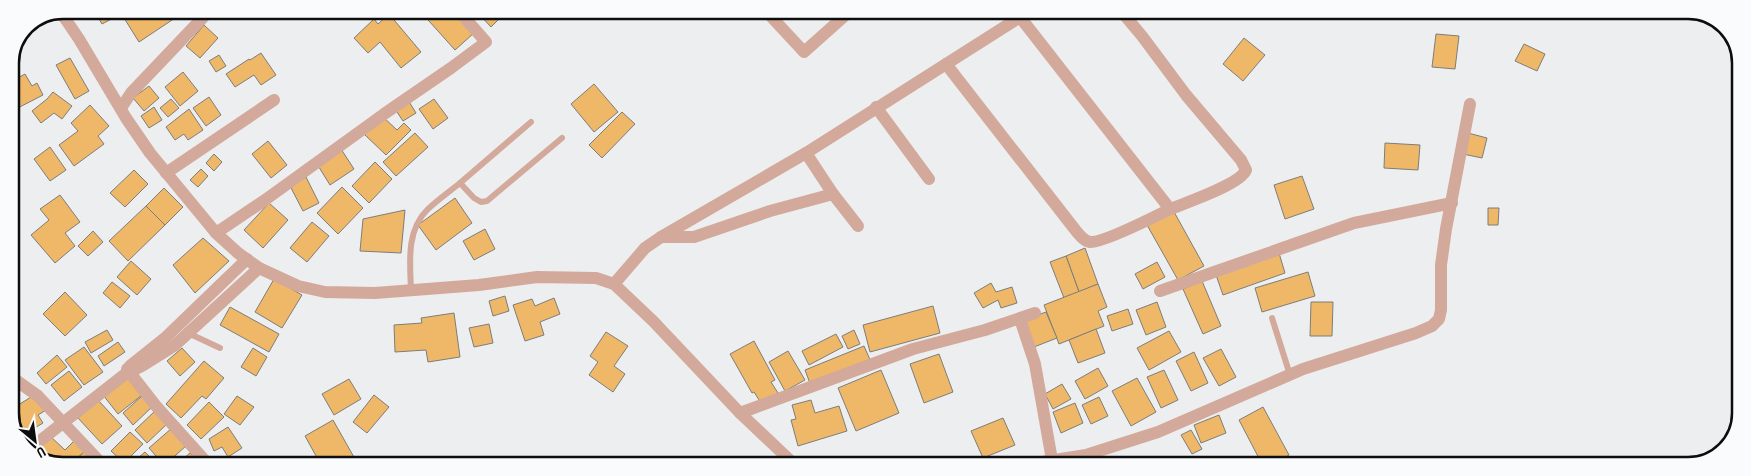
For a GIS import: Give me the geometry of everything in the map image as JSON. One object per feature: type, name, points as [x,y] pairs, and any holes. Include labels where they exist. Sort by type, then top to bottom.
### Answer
[{"type":"street","points":[[66,19],[150,153],[216,233],[259,268],[298,286],[325,292],[375,293],[479,285],[537,277],[596,278],[614,284],[653,321],[740,413],[787,457]]},
{"type":"street","points":[[121,108],[131,93],[201,19]]},
{"type":"street","points":[[216,233],[486,42],[466,19]]},
{"type":"street","points":[[773,19],[804,52],[841,19]]},
{"type":"street","points":[[614,284],[645,248],[661,237],[806,153],[1017,19]]},
{"type":"street","points":[[1022,19],[1170,209]]},
{"type":"street","points":[[946,64],[1073,227],[1088,242],[1100,240],[1170,209],[1194,201],[1232,182],[1244,173],[1245,166],[1127,19]]},
{"type":"street","points":[[166,173],[274,100]]},
{"type":"street","points":[[1072,457],[1086,455],[1158,432],[1317,364],[1416,333],[1432,326],[1439,319],[1441,310],[1441,265],[1470,104]]},
{"type":"street","points":[[876,107],[929,179]]},
{"type":"street","points":[[806,153],[833,194],[858,226]]},
{"type":"street","points":[[661,237],[694,237],[770,211],[833,194]]},
{"type":"street","points":[[1160,291],[1354,223],[1452,203]]},
{"type":"street","points":[[184,329],[247,259]]},
{"type":"street","points":[[33,445],[127,372],[142,366],[259,268]]},
{"type":"street","points":[[740,413],[913,349],[985,330],[1035,313]]},
{"type":"street","points":[[1020,319],[1035,364],[1051,457]]},
{"type":"street","points":[[127,372],[202,457]]},
{"type":"street","points":[[19,382],[36,394],[95,457]]},
{"type":"lane","points":[[411,290],[410,249],[416,224],[427,210],[530,122]]},
{"type":"lane","points":[[460,183],[474,198],[481,202],[487,201],[562,138]]},
{"type":"lane","points":[[1272,318],[1278,331],[1290,375]]},
{"type":"lane","points":[[184,329],[220,348]]},
{"type":"building","points":[[99,19],[111,19],[102,24]]},
{"type":"building","points":[[125,19],[174,19],[139,42]]},
{"type":"building","points":[[374,19],[378,24],[384,19],[393,19],[421,52],[401,68],[380,42],[368,53],[354,38]]},
{"type":"building","points":[[427,19],[462,19],[474,33],[455,50]]},
{"type":"building","points":[[484,19],[499,19],[491,27]]},
{"type":"building","points":[[204,25],[218,38],[200,58],[186,46]]},
{"type":"building","points":[[1436,34],[1459,36],[1455,69],[1432,67]]},
{"type":"building","points":[[1244,38],[1265,55],[1243,81],[1223,64]]},
{"type":"building","points":[[1524,44],[1545,54],[1537,71],[1515,61]]},
{"type":"building","points":[[261,53],[276,75],[261,85],[254,75],[235,87],[226,74]]},
{"type":"building","points":[[219,55],[226,66],[216,72],[209,61]]},
{"type":"building","points":[[70,58],[89,91],[75,99],[56,65]]},
{"type":"building","points":[[183,72],[198,91],[180,106],[165,87]]},
{"type":"building","points":[[25,74],[32,86],[37,83],[43,95],[19,107],[20,91],[19,77]]},
{"type":"building","points":[[594,84],[618,112],[594,132],[571,104]]},
{"type":"building","points":[[149,86],[159,98],[144,111],[133,98]]},
{"type":"building","points":[[53,92],[72,106],[62,119],[54,113],[41,123],[32,111]]},
{"type":"building","points":[[209,97],[221,115],[206,126],[193,108]]},
{"type":"building","points":[[171,99],[179,108],[168,117],[160,108]]},
{"type":"building","points":[[434,99],[448,118],[433,129],[419,109]]},
{"type":"building","points":[[408,100],[416,113],[403,121],[395,109]]},
{"type":"building","points":[[90,105],[109,126],[98,136],[104,144],[74,166],[59,145],[78,131],[71,123]]},
{"type":"building","points":[[154,107],[162,120],[149,128],[141,116]]},
{"type":"building","points":[[189,109],[203,130],[188,140],[184,134],[175,140],[166,127]]},
{"type":"building","points":[[622,112],[635,124],[602,158],[589,145]]},
{"type":"building","points":[[382,116],[397,130],[404,123],[411,130],[386,155],[364,134]]},
{"type":"building","points":[[415,133],[428,147],[396,176],[383,162]]},
{"type":"building","points":[[1468,133],[1487,138],[1482,158],[1463,154]]},
{"type":"building","points":[[268,141],[287,165],[271,178],[252,154]]},
{"type":"building","points":[[1385,143],[1420,145],[1418,170],[1384,168]]},
{"type":"building","points":[[50,147],[66,170],[50,181],[34,159]]},
{"type":"building","points":[[341,149],[354,169],[330,185],[317,164]]},
{"type":"building","points":[[214,154],[222,162],[214,171],[206,163]]},
{"type":"building","points":[[375,162],[392,179],[369,203],[352,186]]},
{"type":"building","points":[[201,169],[208,176],[198,187],[190,180]]},
{"type":"building","points":[[134,170],[148,184],[125,207],[110,193]]},
{"type":"building","points":[[1302,176],[1314,209],[1285,219],[1274,185]]},
{"type":"building","points":[[306,177],[319,203],[303,211],[290,186]]},
{"type":"building","points":[[342,187],[363,208],[338,234],[317,213]]},
{"type":"building","points":[[164,188],[183,207],[165,225],[146,206]]},
{"type":"building","points":[[60,195],[80,222],[65,233],[75,246],[55,263],[31,235],[49,220],[40,209]]},
{"type":"building","points":[[455,198],[472,223],[436,250],[418,225]]},
{"type":"building","points":[[269,203],[288,220],[263,248],[244,230]]},
{"type":"building","points":[[146,206],[165,225],[128,261],[109,241]]},
{"type":"building","points":[[1488,208],[1499,208],[1498,225],[1488,225]]},
{"type":"building","points":[[405,210],[401,253],[360,251],[363,219]]},
{"type":"building","points":[[1173,210],[1204,266],[1178,280],[1147,225]]},
{"type":"building","points":[[312,222],[329,236],[307,262],[290,248]]},
{"type":"building","points":[[485,229],[495,249],[474,260],[463,241]]},
{"type":"building","points":[[93,231],[103,242],[88,256],[78,246]]},
{"type":"building","points":[[203,238],[229,261],[195,293],[173,265]]},
{"type":"building","points":[[1085,248],[1098,284],[1079,292],[1066,256]]},
{"type":"building","points":[[1279,253],[1285,273],[1223,295],[1216,275]]},
{"type":"building","points":[[1066,256],[1079,292],[1064,298],[1050,262]]},
{"type":"building","points":[[131,261],[151,279],[137,295],[117,277]]},
{"type":"building","points":[[1157,262],[1165,277],[1143,289],[1135,274]]},
{"type":"building","points":[[1308,272],[1315,296],[1262,312],[1255,288]]},
{"type":"building","points":[[274,279],[302,295],[282,328],[255,312]]},
{"type":"building","points":[[1202,281],[1221,326],[1203,334],[1183,289]]},
{"type":"building","points":[[112,282],[130,296],[120,308],[103,293]]},
{"type":"building","points":[[991,283],[996,292],[1012,287],[1017,303],[1001,308],[998,300],[983,308],[974,293]]},
{"type":"building","points":[[1098,284],[1107,307],[1098,311],[1104,326],[1059,344],[1044,305]]},
{"type":"building","points":[[65,292],[87,315],[65,336],[43,314]]},
{"type":"building","points":[[505,296],[509,311],[493,316],[489,301]]},
{"type":"building","points":[[554,298],[560,314],[540,322],[544,335],[525,341],[513,305],[532,299],[535,306]]},
{"type":"building","points":[[1157,302],[1166,327],[1146,335],[1136,310]]},
{"type":"building","points":[[1311,302],[1333,302],[1332,336],[1310,336]]},
{"type":"building","points":[[933,306],[940,333],[870,352],[863,325]]},
{"type":"building","points":[[230,307],[279,334],[269,352],[220,325]]},
{"type":"building","points":[[1128,309],[1133,324],[1112,331],[1107,316]]},
{"type":"building","points":[[1046,312],[1057,338],[1034,347],[1024,320]]},
{"type":"building","points":[[454,313],[460,357],[428,362],[426,350],[395,352],[394,325],[422,323],[421,318]]},
{"type":"building","points":[[489,324],[493,343],[474,347],[469,328]]},
{"type":"building","points":[[1096,329],[1105,353],[1078,363],[1069,340]]},
{"type":"building","points":[[107,330],[113,340],[91,353],[85,342]]},
{"type":"building","points":[[854,330],[860,344],[848,349],[842,336]]},
{"type":"building","points":[[1169,331],[1181,352],[1149,370],[1137,348]]},
{"type":"building","points":[[606,332],[628,346],[614,366],[625,374],[613,392],[589,375],[598,362],[590,356]]},
{"type":"building","points":[[836,334],[843,347],[809,365],[802,351]]},
{"type":"building","points":[[754,341],[775,380],[771,382],[778,393],[761,403],[754,392],[752,393],[730,354]]},
{"type":"building","points":[[118,342],[125,352],[104,366],[98,356]]},
{"type":"building","points":[[864,346],[871,362],[811,386],[805,370]]},
{"type":"building","points":[[84,347],[103,372],[84,385],[65,360]]},
{"type":"building","points":[[182,348],[195,362],[180,376],[167,361]]},
{"type":"building","points":[[253,348],[267,357],[256,376],[241,367]]},
{"type":"building","points":[[1221,349],[1236,377],[1219,386],[1203,358]]},
{"type":"building","points":[[788,351],[805,380],[785,391],[769,362]]},
{"type":"building","points":[[1194,352],[1208,383],[1191,391],[1176,361]]},
{"type":"building","points":[[939,354],[953,392],[924,403],[910,364]]},
{"type":"building","points":[[57,355],[67,367],[46,384],[37,373]]},
{"type":"building","points":[[204,361],[224,378],[206,399],[202,396],[181,418],[166,404]]},
{"type":"building","points":[[1098,368],[1108,386],[1085,399],[1075,381]]},
{"type":"building","points":[[881,370],[899,413],[856,431],[838,388]]},
{"type":"building","points":[[1164,370],[1178,400],[1161,408],[1147,377]]},
{"type":"building","points":[[69,371],[82,387],[64,401],[51,385]]},
{"type":"building","points":[[127,376],[142,395],[118,414],[103,395]]},
{"type":"building","points":[[1137,378],[1156,412],[1131,426],[1112,391]]},
{"type":"building","points":[[349,379],[361,399],[334,415],[322,394]]},
{"type":"building","points":[[1062,384],[1071,399],[1053,409],[1045,394]]},
{"type":"building","points":[[36,394],[46,410],[38,415],[43,423],[24,434],[20,422],[19,404]]},
{"type":"building","points":[[374,395],[389,407],[367,433],[353,422]]},
{"type":"building","points":[[142,396],[152,407],[133,425],[123,413]]},
{"type":"building","points":[[237,396],[254,407],[240,425],[224,414]]},
{"type":"building","points":[[1099,397],[1108,416],[1091,424],[1082,405]]},
{"type":"building","points":[[98,400],[122,426],[102,444],[78,418]]},
{"type":"building","points":[[811,400],[815,413],[839,406],[847,431],[798,446],[791,420],[796,419],[792,405]]},
{"type":"building","points":[[209,402],[224,417],[201,439],[187,425]]},
{"type":"building","points":[[1075,403],[1083,423],[1061,433],[1053,412]]},
{"type":"building","points":[[1263,407],[1289,455],[1286,457],[1258,457],[1239,420]]},
{"type":"building","points":[[155,411],[167,424],[147,443],[135,430]]},
{"type":"building","points":[[1219,415],[1226,433],[1201,443],[1194,425]]},
{"type":"building","points":[[1003,418],[1015,445],[983,457],[971,431]]},
{"type":"building","points":[[333,420],[354,457],[317,457],[305,436]]},
{"type":"building","points":[[228,427],[242,448],[228,457],[222,447],[214,451],[209,439]]},
{"type":"building","points":[[172,428],[187,445],[174,457],[157,457],[149,448]]},
{"type":"building","points":[[1191,430],[1202,449],[1192,454],[1181,435]]},
{"type":"building","points":[[130,432],[143,444],[130,457],[118,457],[111,451]]},
{"type":"building","points":[[51,437],[65,450],[75,440],[85,451],[79,457],[57,457],[43,453],[39,449]]},
{"type":"building","points":[[85,451],[90,457],[79,457]]},
{"type":"building","points":[[145,452],[150,457],[139,457]]},
{"type":"building","points":[[190,453],[194,457],[185,457]]}]
